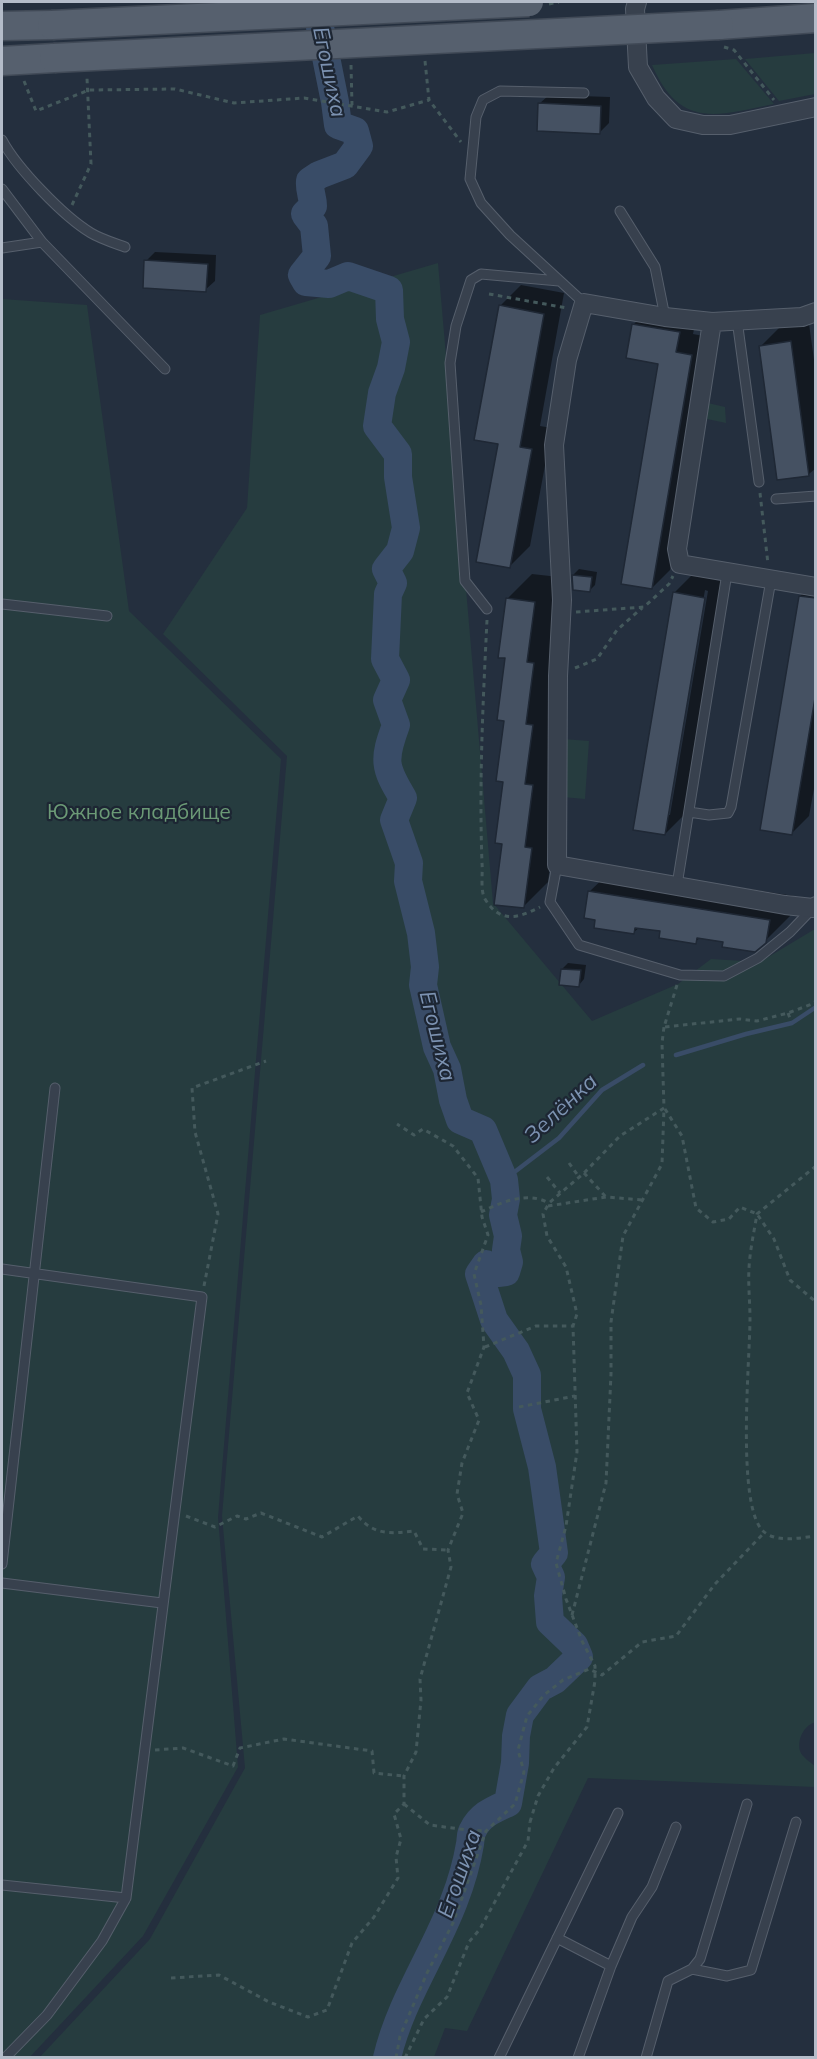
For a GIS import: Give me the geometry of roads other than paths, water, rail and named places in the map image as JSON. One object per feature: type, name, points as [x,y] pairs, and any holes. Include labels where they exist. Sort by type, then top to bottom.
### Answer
[{"type":"main road","points":[[2,26],[52,26],[529,2]]},
{"type":"main road","points":[[2,61],[720,35],[816,18]]},
{"type":"street","points":[[638,2],[635,9],[638,67],[656,98],[676,119],[703,125],[730,125],[816,106]]},
{"type":"street","points":[[814,907],[785,905],[557,865],[558,676],[562,600],[554,445],[567,360],[579,306],[712,322],[802,317],[816,312]]},
{"type":"street","points":[[712,322],[677,549],[680,564],[816,586]]},
{"type":"lane","points":[[579,306],[560,281],[510,236],[481,203],[470,179],[476,117],[483,100],[500,91],[584,93]]},
{"type":"lane","points":[[2,140],[26,172],[67,215],[91,234],[125,248]]},
{"type":"lane","points":[[2,189],[42,242],[165,369]]},
{"type":"lane","points":[[620,211],[655,267],[665,317]]},
{"type":"lane","points":[[2,248],[42,242]]},
{"type":"lane","points":[[487,609],[465,581],[450,363],[456,326],[471,280],[481,274],[560,281]]},
{"type":"lane","points":[[737,320],[759,482]]},
{"type":"lane","points":[[776,499],[816,496]]},
{"type":"lane","points":[[677,885],[727,573]]},
{"type":"lane","points":[[689,812],[715,816],[728,813],[731,807],[769,579]]},
{"type":"lane","points":[[2,604],[107,616]]},
{"type":"lane","points":[[557,865],[550,902],[579,945],[680,975],[724,976],[758,958],[790,932],[814,907]]},
{"type":"lane","points":[[2,1564],[55,1088]]},
{"type":"lane","points":[[2,1269],[202,1297],[126,1898],[102,1941],[47,2015],[5,2058]]},
{"type":"lane","points":[[2,1583],[162,1603]]},
{"type":"lane","points":[[646,2058],[669,1981],[692,1969],[700,1959],[747,1804]]},
{"type":"lane","points":[[499,2058],[618,1813]]},
{"type":"lane","points":[[692,1969],[727,1976],[751,1970],[796,1822]]},
{"type":"lane","points":[[578,2058],[610,1966],[632,1917],[652,1887],[676,1827]]},
{"type":"lane","points":[[2,1885],[126,1898]]},
{"type":"lane","points":[[557,1938],[610,1966]]},
{"type":"waterway","name":"Егошиха","points":[[315,2],[338,125],[355,131],[359,146],[345,165],[310,181],[313,206],[305,214],[314,226],[317,256],[302,275],[306,282],[329,284],[348,276],[389,290],[390,319],[396,342],[391,368],[382,393],[377,426],[398,454],[398,477],[406,528],[400,551],[386,569],[393,583],[388,594],[385,659],[396,680],[387,700],[396,725],[387,755],[389,771],[403,798],[394,820],[409,863],[408,881],[421,933],[425,967],[423,985],[437,1047],[447,1069],[453,1100],[460,1120],[483,1130],[504,1180],[506,1199],[503,1215],[508,1236],[506,1250],[509,1262],[506,1272],[498,1273],[486,1264],[479,1274],[494,1320],[516,1351],[527,1375],[527,1409],[542,1467],[554,1553],[545,1564],[551,1577],[548,1596],[550,1622],[574,1645],[579,1657],[555,1680],[540,1688],[520,1715],[508,1803],[483,1817],[472,1832],[469,1851],[454,1901],[400,2017],[387,2058]]},
{"type":"waterway","name":"Зелёнка","points":[[676,1055],[792,1023],[816,1007]]},
{"type":"waterway","name":"Зелёнка","points":[[504,1180],[559,1138],[602,1090],[643,1065]]},
{"type":"park label","name":"Южное кладбище","points":[[139,813]]}]
